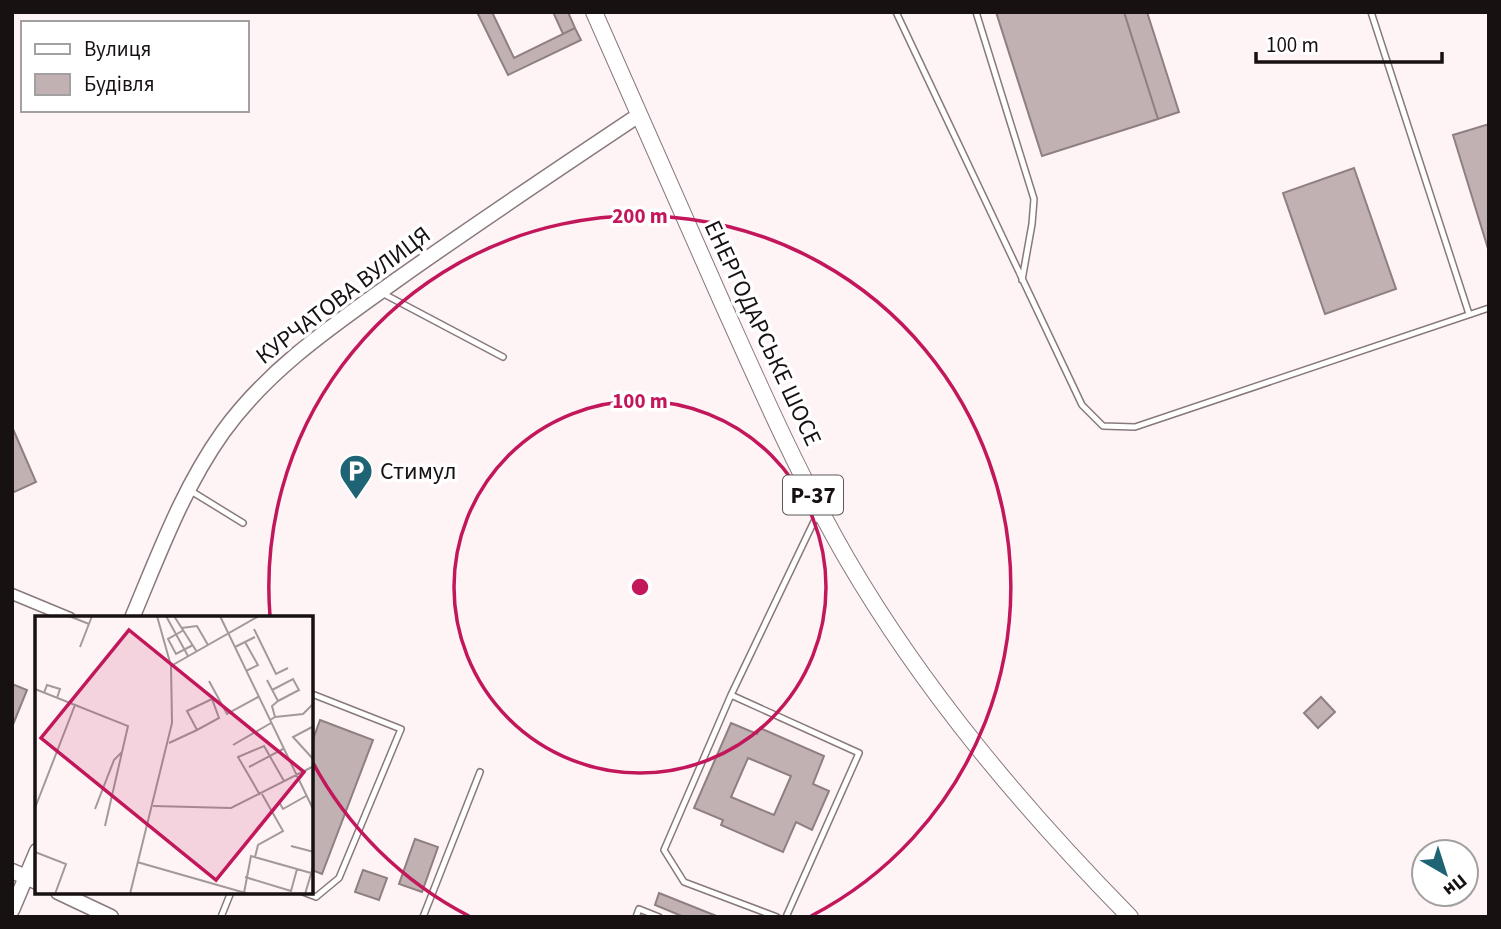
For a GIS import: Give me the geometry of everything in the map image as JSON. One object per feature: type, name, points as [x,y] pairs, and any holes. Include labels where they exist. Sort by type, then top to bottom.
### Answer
[{"type":"main road","name":"ЕНЕРГОДАРСЬКЕ ШОСЕ","points":[[594,12],[754,373],[820,510],[889,627],[941,702],[997,773],[1130,917]]},
{"type":"street","name":"КУРЧАТОВА ВУЛИЦЯ","points":[[133,616],[188,490],[223,432],[265,383],[305,347],[380,292],[507,202],[639,115]]},
{"type":"street","points":[[12,594],[65,616]]},
{"type":"street","points":[[12,910],[35,855]]},
{"type":"street","points":[[62,894],[111,917]]},
{"type":"lane","points":[[896,12],[1082,405],[1103,426],[1135,428],[1489,308]]},
{"type":"lane","points":[[976,12],[1032,188],[1034,214],[1022,280]]},
{"type":"lane","points":[[1371,12],[1469,314]]},
{"type":"lane","points":[[380,292],[503,357]]},
{"type":"lane","points":[[188,490],[243,523]]},
{"type":"lane","points":[[777,917],[684,882],[664,850],[731,695],[820,510]]},
{"type":"lane","points":[[308,894],[316,897],[340,878],[401,729],[313,694]]},
{"type":"lane","points":[[731,695],[859,752],[786,917]]},
{"type":"lane","points":[[423,917],[480,772]]},
{"type":"lane","points":[[221,917],[230,894]]},
{"type":"lane","points":[[636,917],[639,909],[659,917]]},
{"type":"building","points":[[477,12],[492,12],[514,58],[575,28],[581,40],[508,75]]},
{"type":"building","points":[[553,12],[568,12],[575,28],[563,34]]},
{"type":"building","points":[[996,12],[1124,12],[1158,119],[1042,156]]},
{"type":"building","points":[[1124,12],[1147,12],[1179,112],[1158,119]]},
{"type":"building","points":[[1489,124],[1489,252],[1453,135]]},
{"type":"building","points":[[1354,168],[1396,289],[1325,314],[1283,193]]},
{"type":"building","points":[[12,430],[36,482],[12,493]]},
{"type":"building","points":[[12,684],[27,690],[12,727]]},
{"type":"building","points":[[1321,697],[1335,712],[1318,728],[1304,713]]},
{"type":"building","points":[[320,720],[373,740],[322,874],[313,870],[313,739]]},
{"type":"building","points":[[731,723],[757,734],[760,728],[824,756],[813,784],[829,791],[812,830],[796,822],[783,852],[721,825],[723,820],[694,808]],"holes":[[[748,758],[791,776],[774,815],[731,797]]]},
{"type":"building","points":[[415,839],[438,847],[422,892],[399,884]]},
{"type":"building","points":[[363,870],[387,878],[379,900],[355,892]]},
{"type":"building","points":[[659,893],[719,917],[684,917],[655,905]]},
{"type":"place","name":"Стимул","points":[[356,501]]}]
